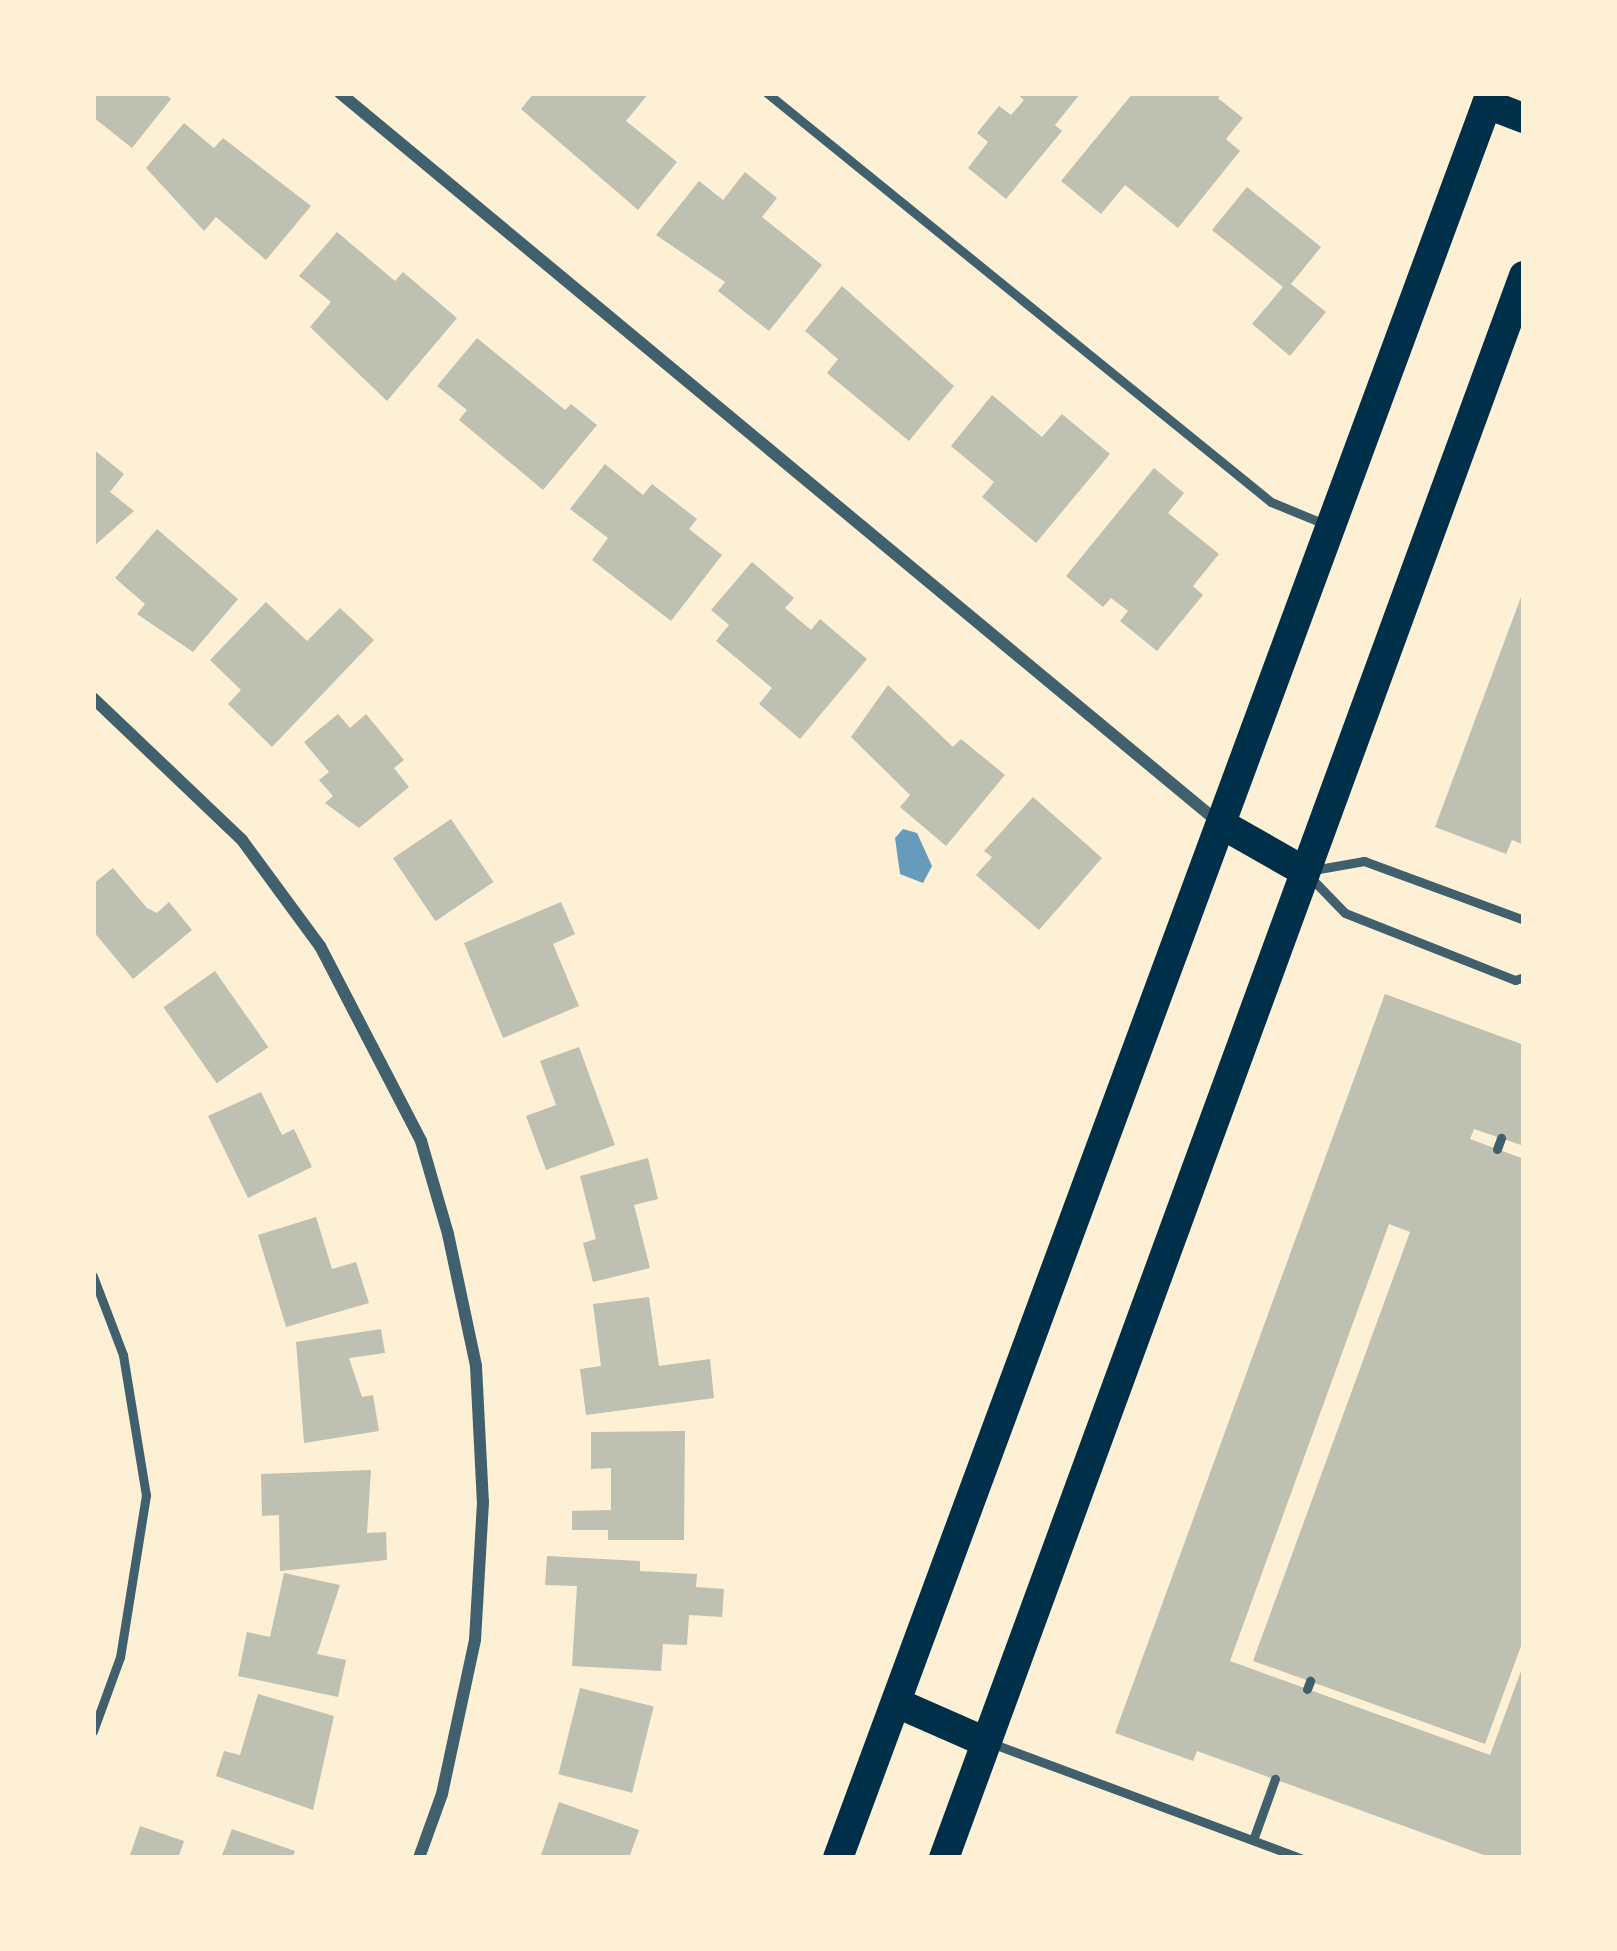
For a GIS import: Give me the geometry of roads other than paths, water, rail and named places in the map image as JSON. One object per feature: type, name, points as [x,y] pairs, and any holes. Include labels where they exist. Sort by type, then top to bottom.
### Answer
[{"type":"main road","points":[[838,1858],[1332,527],[1484,97],[1524,118]]},
{"type":"main road","points":[[944,1858],[1524,276]]},
{"type":"main road","points":[[1222,825],[1304,871]]},
{"type":"main road","points":[[897,1702],[986,1742]]},
{"type":"street","points":[[340,93],[1222,825]]},
{"type":"street","points":[[93,698],[242,840],[320,946],[382,1054],[422,1141],[476,1366],[483,1502],[475,1640],[442,1794],[419,1858]]},
{"type":"lane","points":[[767,93],[1271,502],[1332,527]]},
{"type":"lane","points":[[1304,871],[1364,860],[1524,920]]},
{"type":"lane","points":[[1304,871],[1345,913],[1515,980],[1524,976]]},
{"type":"lane","points":[[93,1276],[123,1355],[146,1495],[120,1657],[93,1731]]},
{"type":"lane","points":[[986,1742],[1301,1858]]},
{"type":"lane","points":[[1253,1840],[1275,1779]]},
{"type":"water","points":[[903,829],[917,833],[932,866],[923,883],[900,874],[895,838]]}]
